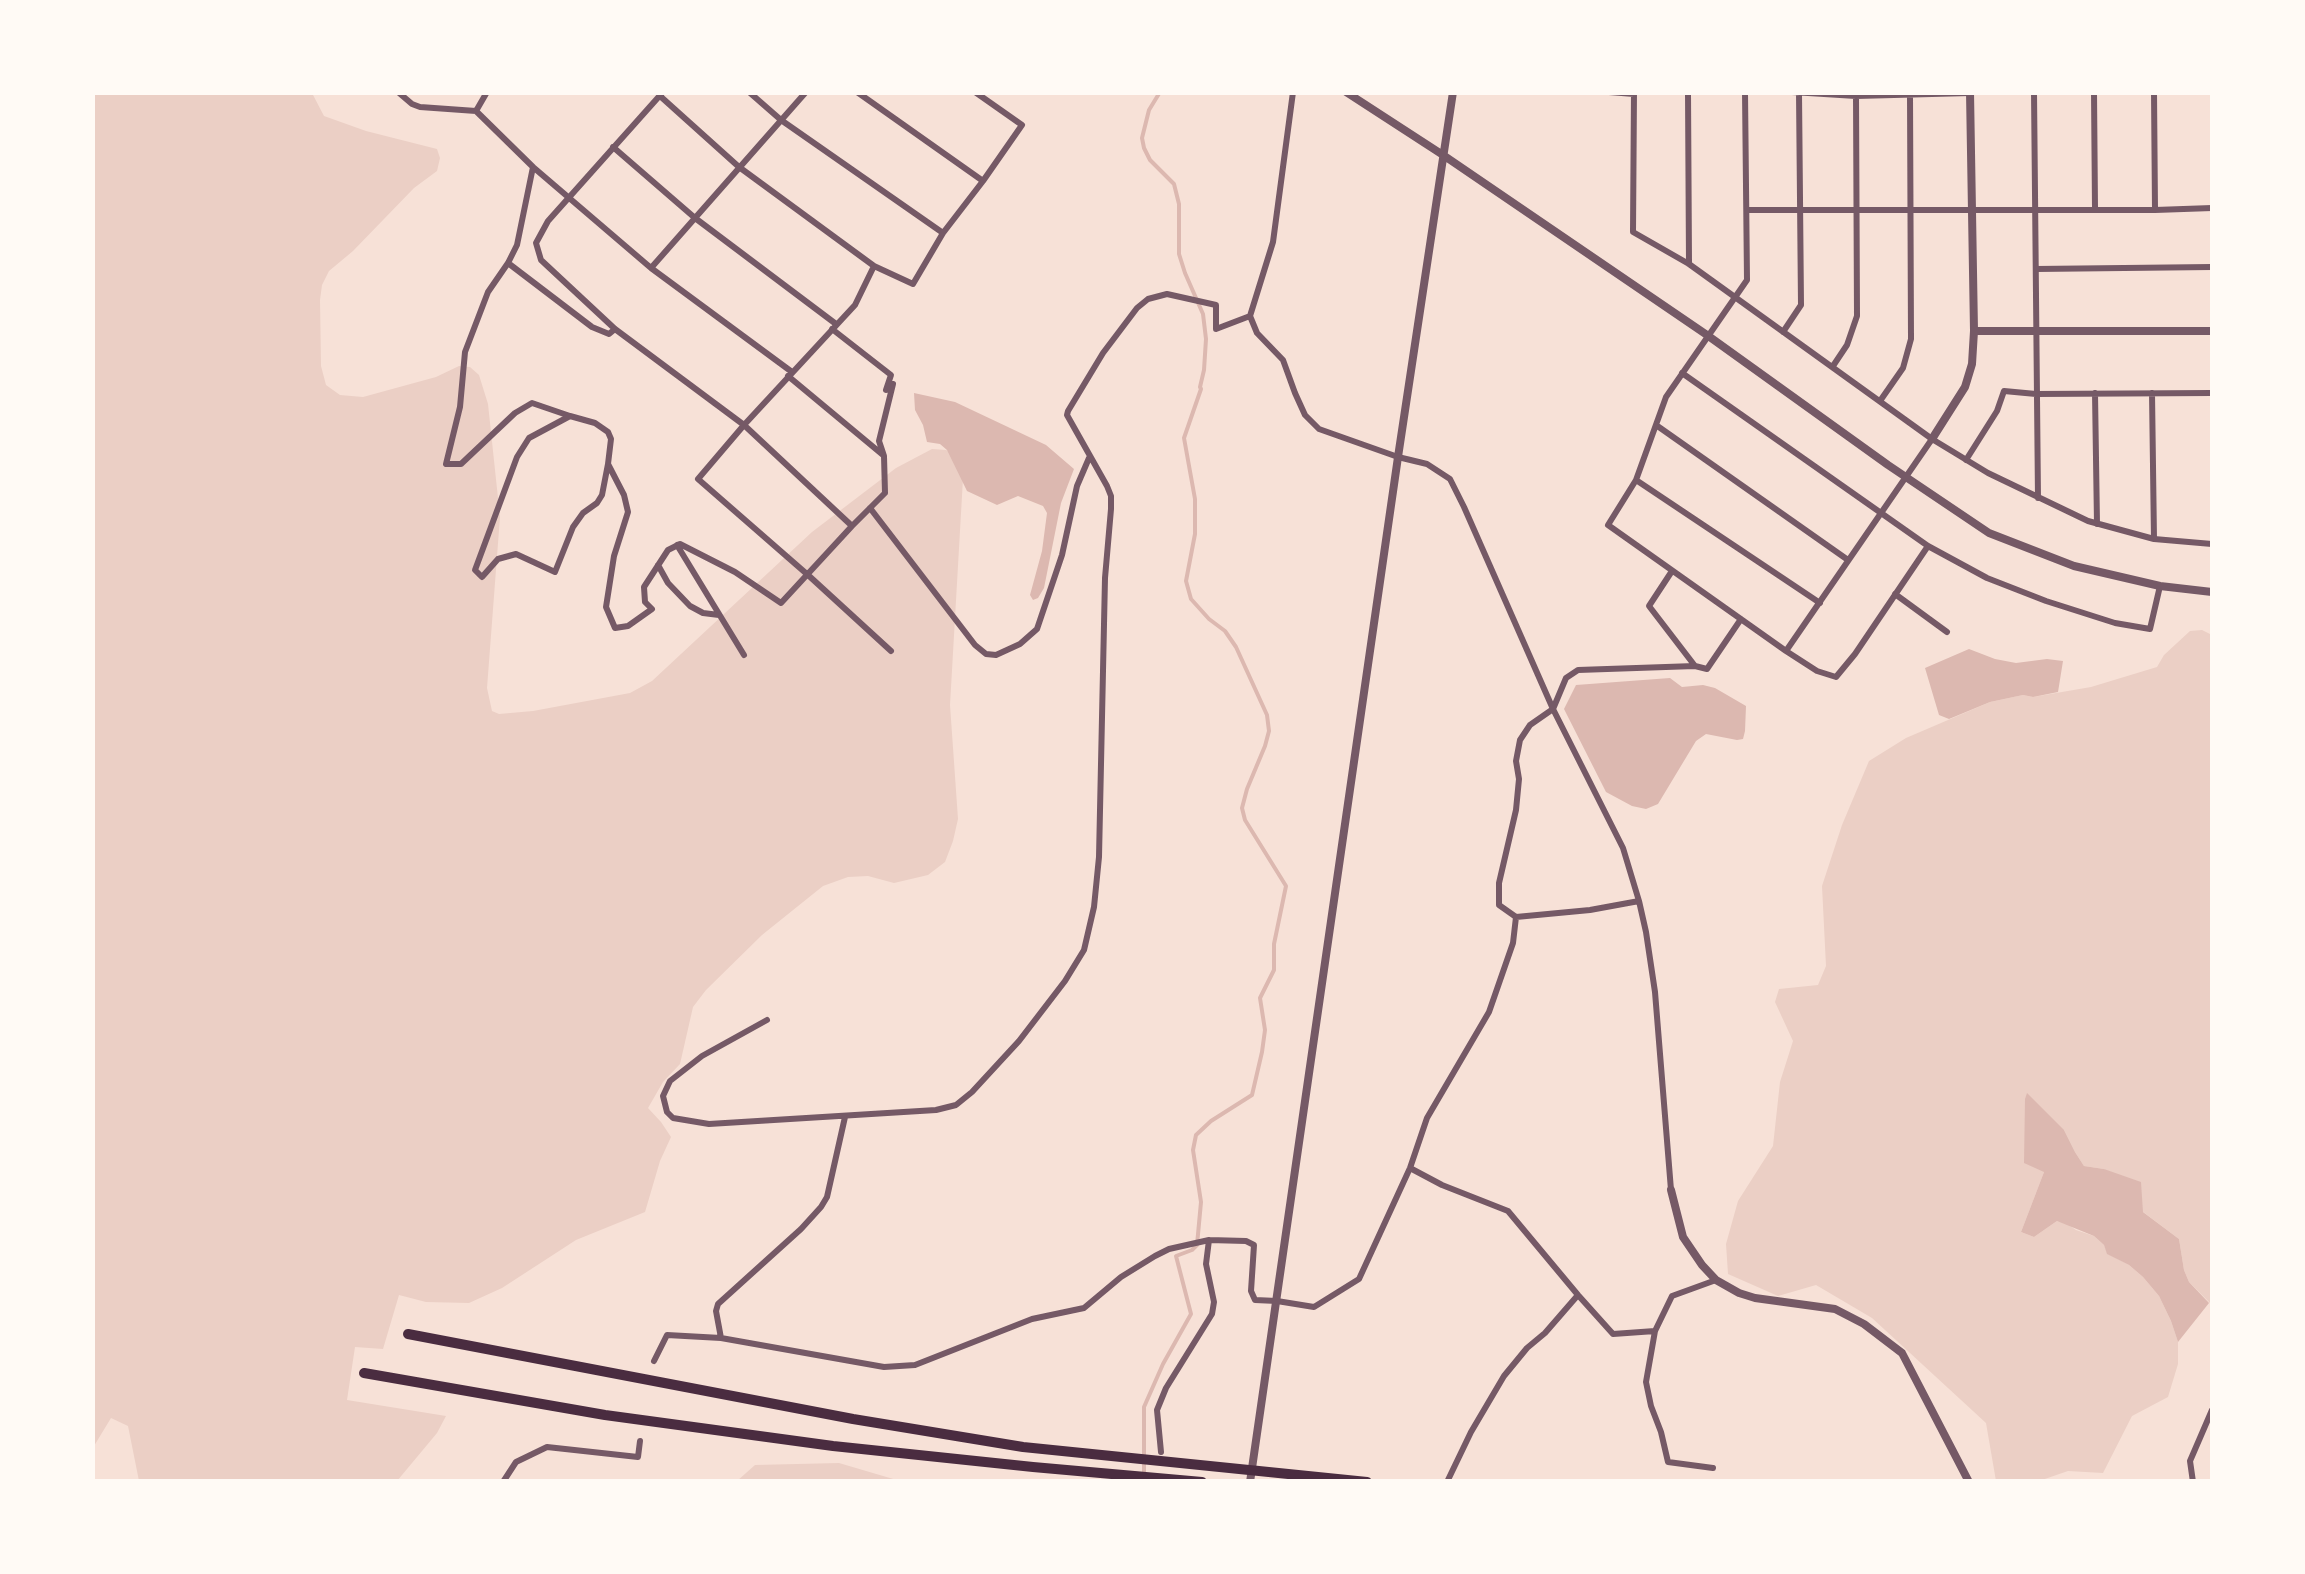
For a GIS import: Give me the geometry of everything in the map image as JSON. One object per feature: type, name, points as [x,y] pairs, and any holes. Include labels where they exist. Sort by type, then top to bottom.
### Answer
[{"type":"main road","points":[[408,1334],[853,1419],[1022,1447],[1251,1475],[1366,1482]]},
{"type":"main road","points":[[364,1373],[606,1415],[814,1443],[1202,1482]]},
{"type":"street","points":[[398,92],[420,108],[476,111],[533,167],[651,268],[790,374],[884,456]]},
{"type":"street","points":[[476,111],[486,92]]},
{"type":"street","points":[[750,92],[780,120],[944,233]]},
{"type":"street","points":[[651,268],[806,92]]},
{"type":"street","points":[[858,92],[984,181]]},
{"type":"street","points":[[852,526],[744,424],[615,329],[548,266],[537,251],[539,234],[662,94],[739,167],[874,266],[913,284],[944,233],[1022,125],[975,92]]},
{"type":"street","points":[[1293,92],[1273,242],[1250,316],[1257,333],[1283,360],[1305,415],[1319,428],[1426,464],[1450,479],[1622,848],[1639,901],[1655,992],[1670,1190],[1683,1237],[1716,1280],[1739,1293],[1834,1309],[1890,1342],[1902,1354],[1969,1482]]},
{"type":"street","points":[[1346,92],[1707,335],[1989,533],[2074,566],[2160,586],[2212,592]]},
{"type":"street","points":[[1251,1475],[1453,92]]},
{"type":"street","points":[[1609,92],[1634,93],[1633,232],[1690,264],[1932,440],[1966,460],[2097,524],[2154,539],[2212,544]]},
{"type":"street","points":[[1688,92],[1690,264]]},
{"type":"street","points":[[1745,92],[1747,280],[1666,397],[1636,480],[1608,525],[1786,651],[1816,671],[1836,677],[1928,546]]},
{"type":"street","points":[[2034,92],[2038,498]]},
{"type":"street","points":[[2094,92],[2095,209]]},
{"type":"street","points":[[2154,92],[2155,210]]},
{"type":"street","points":[[1783,332],[1801,305],[1796,93],[1970,93],[1974,331],[1972,364],[1965,388],[1786,651]]},
{"type":"street","points":[[1880,401],[1903,368],[1911,339],[1910,94]]},
{"type":"street","points":[[1833,366],[1847,344],[1857,316],[1856,96]]},
{"type":"street","points":[[613,148],[891,375],[886,390]]},
{"type":"street","points":[[533,167],[517,244],[488,292],[464,352],[460,407],[446,464],[461,464],[514,414],[532,403],[595,423],[608,432],[608,464],[602,495],[573,527],[555,572],[516,554],[498,558],[482,576],[474,570],[517,456],[530,438],[570,416]]},
{"type":"street","points":[[1746,210],[2212,208]]},
{"type":"street","points":[[508,264],[592,327],[609,334],[615,329]]},
{"type":"street","points":[[874,266],[855,304],[698,479],[891,651]]},
{"type":"street","points":[[2036,269],[2212,267]]},
{"type":"street","points":[[767,1020],[702,1056],[670,1081],[663,1096],[667,1112],[673,1118],[709,1124],[936,1110],[956,1105],[1019,1041],[1065,981],[1084,950],[1094,908],[1099,857],[1110,508],[1107,486],[1068,411],[1102,353],[1148,299],[1167,294],[1216,305],[1216,329],[1250,316]]},
{"type":"street","points":[[1974,331],[2212,331]]},
{"type":"street","points":[[1682,372],[1928,546],[1987,578],[2114,623],[2150,629],[2160,586]]},
{"type":"street","points":[[608,464],[628,512],[614,556],[606,607],[615,628],[628,626],[652,609],[645,602],[644,587],[668,550],[680,544],[735,572],[780,603],[886,493],[884,456],[879,442],[893,384]]},
{"type":"street","points":[[1966,460],[1997,411],[2004,390],[2036,394],[2212,393]]},
{"type":"street","points":[[2095,393],[2097,524]]},
{"type":"street","points":[[2152,393],[2154,539]]},
{"type":"street","points":[[1656,425],[1848,560]]},
{"type":"street","points":[[870,508],[975,646],[986,654],[996,655],[1020,644],[1037,629],[1062,555],[1077,486],[1089,457]]},
{"type":"street","points":[[1636,480],[1820,602]]},
{"type":"street","points":[[677,546],[744,655]]},
{"type":"street","points":[[658,565],[668,584],[690,606],[703,614],[720,616]]},
{"type":"street","points":[[1672,571],[1649,606],[1695,666]]},
{"type":"street","points":[[1895,594],[1947,632]]},
{"type":"street","points":[[1639,901],[1516,917],[1499,906],[1499,883],[1516,810],[1520,740],[1530,725],[1554,709],[1566,678],[1578,670],[1695,666],[1707,669],[1741,619]]},
{"type":"street","points":[[654,1361],[666,1335],[721,1338],[884,1367],[915,1365],[1032,1319],[1084,1308],[1121,1277],[1155,1256],[1210,1240],[1246,1241],[1254,1245],[1251,1291],[1255,1300],[1314,1308],[1358,1279],[1410,1168],[1426,1118],[1489,1012],[1514,943],[1516,917]]},
{"type":"street","points":[[721,1338],[718,1304],[821,1207],[845,1117]]},
{"type":"street","points":[[1410,1168],[1508,1211],[1614,1334],[1655,1331]]},
{"type":"street","points":[[1160,1452],[1158,1410],[1166,1388],[1212,1314],[1214,1302],[1206,1264],[1210,1240]]},
{"type":"street","points":[[1712,1468],[1668,1462],[1646,1382],[1655,1331],[1672,1296],[1716,1280]]},
{"type":"street","points":[[1446,1482],[1504,1376],[1578,1295]]},
{"type":"street","points":[[2193,1482],[2190,1461],[2212,1410]]},
{"type":"street","points":[[503,1482],[516,1462],[548,1447],[638,1456],[640,1441]]},
{"type":"shaded area","points":[[92,93],[312,93],[324,116],[437,149],[437,171],[414,188],[329,271],[320,300],[321,366],[326,385],[340,395],[363,397],[436,377],[459,366],[470,367],[479,375],[488,404],[500,517],[487,688],[492,711],[499,714],[630,693],[652,681],[812,532],[896,468],[932,449],[946,450],[964,461],[950,705],[958,819],[945,862],[928,875],[894,883],[868,876],[848,877],[823,886],[762,935],[706,990],[693,1007],[680,1064],[663,1082],[648,1108],[671,1137],[645,1212],[576,1240],[502,1288],[469,1303],[426,1302],[399,1295],[383,1349],[355,1347],[347,1400],[446,1416],[437,1433],[397,1481],[139,1481],[128,1426],[111,1418],[94,1446],[93,1481]]},
{"type":"shaded area","points":[[914,393],[955,402],[1046,445],[1074,469],[1061,503],[1044,588],[1038,598],[1033,600],[1030,595],[1042,551],[1047,513],[1043,506],[1018,496],[997,505],[967,491],[947,450],[927,442],[915,410]]},
{"type":"shaded area","points":[[2202,630],[2212,635],[2212,1305],[2189,1282],[2179,1239],[2142,1211],[2104,1169],[2084,1166],[2064,1130],[2021,1232],[2034,1237],[2057,1221],[2066,1223],[2094,1236],[2108,1254],[2129,1265],[2159,1296],[2178,1342],[2178,1364],[2168,1397],[2132,1416],[2103,1473],[2068,1471],[2039,1481],[1996,1481],[1986,1423],[1872,1318],[1816,1285],[1778,1296],[1728,1274],[1726,1244],[1738,1201],[1773,1146],[1780,1082],[1793,1041],[1775,1002],[1779,989],[1818,985],[1826,966],[1822,886],[1869,761],[1906,738],[1990,702],[2091,687],[2157,667],[2190,631]]},
{"type":"shaded area","points":[[1969,649],[2016,663],[2063,661],[2058,692],[1990,702],[1949,719],[1939,715],[1925,668]]},
{"type":"shaded area","points":[[1670,678],[1682,687],[1715,688],[1746,706],[1743,739],[1706,734],[1696,741],[1658,804],[1646,809],[1632,806],[1606,792],[1564,709],[1576,685]]},
{"type":"shaded area","points":[[2027,1093],[2064,1130],[2084,1166],[2141,1182],[2143,1212],[2179,1239],[2189,1282],[2209,1303],[2178,1342],[2159,1296],[2129,1265],[2107,1254],[2094,1236],[2057,1221],[2034,1237],[2021,1232],[2044,1172],[2024,1163]]},
{"type":"shaded area","points":[[839,1463],[900,1481],[737,1481],[755,1465]]},
{"type":"waterway","points":[[1144,1472],[1144,1407],[1191,1314],[1176,1256],[1197,1245],[1201,1202],[1193,1150],[1196,1135],[1252,1095],[1265,1030],[1260,998],[1274,970],[1274,944],[1286,886],[1245,820],[1242,808],[1265,746],[1269,731],[1267,715],[1236,647],[1191,599],[1186,581],[1195,534],[1195,499],[1184,438],[1201,389],[1206,339],[1203,314],[1179,254],[1179,204],[1174,184],[1150,160],[1142,138],[1149,110],[1160,92]]}]
